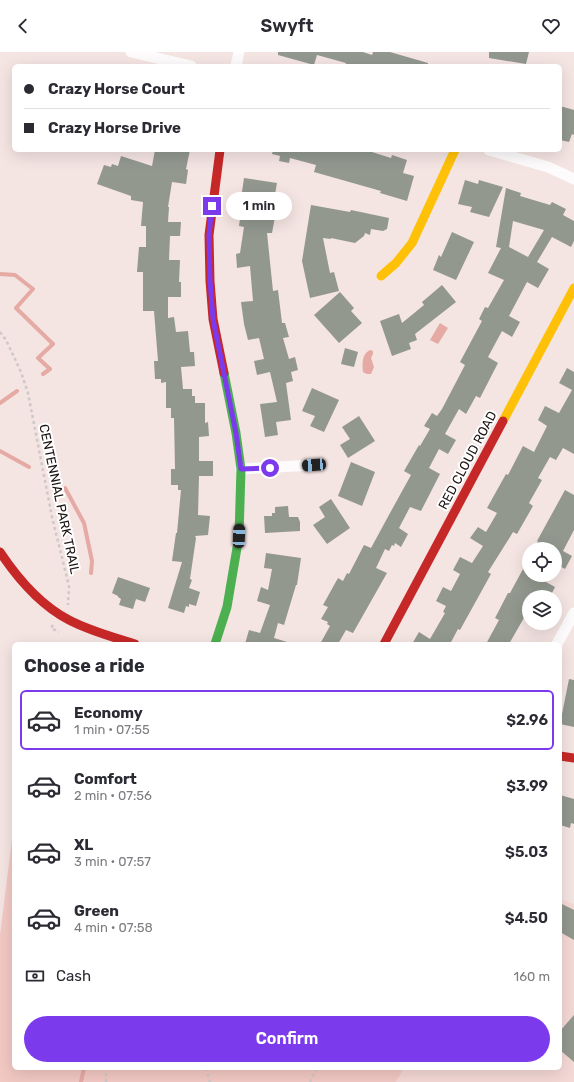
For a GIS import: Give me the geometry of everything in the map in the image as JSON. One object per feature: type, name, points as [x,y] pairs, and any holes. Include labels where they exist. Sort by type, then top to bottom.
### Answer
[{"type":"street","points":[[131,52],[182,64]]},
{"type":"street","points":[[236,64],[239,52]]},
{"type":"street","points":[[216,642],[227,607],[239,536],[241,469],[236,433],[213,319],[210,281],[209,235],[220,152]]},
{"type":"street","points":[[381,276],[396,263],[412,242],[454,152]]},
{"type":"street","points":[[496,152],[548,167],[574,179]]},
{"type":"street","name":"RED CLOUD ROAD","points":[[385,642],[574,288]]},
{"type":"street","points":[[241,469],[314,465]]},
{"type":"street","points":[[0,552],[16,576],[42,601],[60,615],[96,632],[128,642]]},
{"type":"street","points":[[558,642],[574,613]]},
{"type":"street","points":[[562,756],[574,758]]},
{"type":"path","name":"CENTENNIAL PARK TRAIL","points":[[0,332],[6,340],[15,359],[28,393],[52,517],[70,586],[68,605],[51,628],[64,634]]},
{"type":"path","points":[[106,1082],[107,1070]]},
{"type":"path","points":[[207,1070],[210,1082]]},
{"type":"path","points":[[310,1082],[316,1070]]},
{"type":"shaded area","points":[[440,323],[448,328],[438,344],[430,340]]},
{"type":"shaded area","points":[[370,350],[373,351],[371,358],[374,367],[371,374],[367,374],[363,372],[363,362],[365,354]]},
{"type":"shaded area","points":[[12,839],[12,1070],[403,1070],[396,1082],[0,1082],[0,935]]},
{"type":"shaded area","points":[[562,900],[574,904],[574,1082],[396,1082],[403,1070],[562,1070]]},
{"type":"building","points":[[278,52],[363,52],[372,55],[373,52],[390,52],[428,64],[346,64],[317,55],[314,64],[310,64],[278,55]]},
{"type":"building","points":[[489,52],[529,52],[526,64],[489,58]]},
{"type":"building","points":[[562,107],[574,110],[574,135],[572,134],[569,142],[562,140]]},
{"type":"building","points":[[155,152],[190,152],[186,169],[188,170],[186,184],[172,182],[168,207],[168,222],[181,222],[180,236],[170,236],[169,260],[180,260],[179,282],[181,282],[181,297],[168,297],[168,318],[174,317],[176,332],[188,331],[190,352],[194,352],[195,366],[181,367],[183,389],[192,389],[192,396],[195,396],[195,403],[205,403],[205,423],[208,422],[209,436],[199,437],[199,461],[213,461],[213,476],[199,476],[198,515],[210,516],[208,535],[195,536],[196,538],[190,579],[192,580],[189,588],[200,592],[196,606],[189,604],[189,607],[186,606],[184,613],[168,608],[182,562],[172,561],[177,533],[181,490],[178,490],[178,485],[171,485],[171,469],[175,469],[174,418],[171,418],[171,408],[166,408],[166,382],[161,383],[161,379],[155,379],[154,361],[158,361],[154,311],[143,311],[143,272],[137,272],[139,247],[146,247],[146,226],[141,226],[143,202],[131,200],[131,196],[97,184],[104,165],[111,167],[112,164],[118,166],[121,156],[152,166]]},
{"type":"building","points":[[272,152],[372,152],[391,158],[392,155],[407,160],[403,173],[414,176],[407,201],[380,193],[381,191],[314,172],[316,165],[290,158],[289,163],[279,161],[280,156],[272,154]]},
{"type":"building","points":[[244,178],[277,183],[271,216],[275,217],[272,233],[267,233],[273,291],[278,290],[282,323],[285,323],[289,337],[283,338],[289,359],[295,357],[298,370],[291,372],[293,381],[286,383],[291,420],[276,422],[278,435],[265,437],[260,404],[277,402],[270,372],[257,375],[254,361],[264,359],[259,338],[248,340],[244,324],[241,302],[253,301],[250,266],[237,268],[236,254],[240,253],[244,227],[239,226],[241,211],[251,213],[254,194],[242,192]]},
{"type":"building","points":[[465,180],[478,184],[479,180],[503,187],[489,217],[470,212],[472,207],[458,204]]},
{"type":"building","points":[[506,188],[521,193],[520,196],[550,205],[552,202],[566,209],[563,215],[574,221],[574,241],[571,247],[552,237],[537,262],[549,269],[538,288],[527,282],[509,316],[520,322],[512,337],[502,331],[488,357],[498,363],[480,398],[476,396],[466,414],[459,409],[445,434],[456,440],[448,454],[439,449],[429,468],[440,474],[421,511],[410,507],[399,528],[408,534],[401,547],[395,543],[389,551],[385,549],[376,568],[387,573],[353,633],[346,630],[339,642],[321,642],[330,626],[327,624],[328,622],[321,619],[328,607],[323,605],[338,578],[343,581],[347,573],[349,574],[364,545],[371,548],[411,475],[404,471],[430,429],[424,426],[432,413],[437,416],[442,409],[465,365],[460,362],[482,321],[479,319],[485,307],[488,308],[504,280],[488,273],[501,248],[496,247]],"holes":[[[513,221],[544,230],[528,257],[509,247]]]},
{"type":"building","points":[[311,205],[350,212],[351,210],[389,218],[387,229],[383,231],[371,229],[370,235],[365,233],[364,236],[355,243],[331,238],[323,238],[330,273],[334,272],[339,291],[310,298],[302,261]]},
{"type":"building","points":[[452,232],[474,242],[456,280],[433,270],[439,255],[441,257]]},
{"type":"building","points":[[442,285],[456,302],[415,334],[417,340],[409,343],[411,349],[392,356],[380,321],[399,314],[402,323],[424,305],[422,302]]},
{"type":"building","points":[[340,292],[354,308],[351,311],[362,323],[339,343],[314,315]]},
{"type":"building","points":[[345,348],[358,352],[354,367],[341,364]]},
{"type":"building","points":[[567,368],[574,372],[574,454],[563,448],[556,460],[550,457],[538,478],[542,480],[529,503],[533,506],[517,534],[513,532],[488,572],[491,574],[460,630],[458,629],[451,642],[413,642],[419,632],[430,639],[445,613],[443,612],[446,606],[436,601],[443,587],[451,591],[460,574],[453,570],[460,557],[472,563],[483,546],[470,538],[478,527],[486,532],[497,513],[487,508],[506,474],[508,475],[523,446],[534,452],[547,426],[538,420],[545,406],[559,413],[572,390],[559,383]]},
{"type":"building","points":[[312,388],[339,400],[324,432],[310,426],[315,416],[302,411]]},
{"type":"building","points":[[359,416],[375,441],[348,458],[340,445],[350,439],[342,427]]},
{"type":"building","points":[[351,462],[375,472],[362,506],[338,496]]},
{"type":"building","points":[[565,490],[574,495],[574,530],[563,551],[572,556],[565,569],[562,567],[562,542],[537,541]]},
{"type":"building","points":[[331,499],[350,528],[327,544],[313,525],[325,517],[319,507]]},
{"type":"building","points":[[288,506],[289,517],[298,517],[300,522],[300,531],[265,533],[264,516],[272,516],[272,513],[275,513],[275,507]]},
{"type":"building","points":[[266,553],[301,558],[297,585],[284,625],[278,623],[274,638],[287,642],[246,642],[249,630],[260,633],[270,605],[257,601],[261,587],[268,590],[272,569],[264,568]]},
{"type":"building","points":[[522,571],[522,582],[546,582],[555,587],[554,590],[522,590],[522,621],[510,642],[487,642],[499,620],[495,618],[508,593],[510,593]]},
{"type":"building","points":[[118,577],[150,588],[145,602],[136,599],[133,609],[119,605],[121,599],[112,593]]},
{"type":"building","points":[[569,679],[574,680],[574,727],[562,724],[562,714]]},
{"type":"building","points":[[562,796],[574,799],[574,824],[571,823],[570,828],[562,826]]},
{"type":"building","points":[[562,904],[574,910],[574,940],[562,933]]},
{"type":"building","points":[[574,1015],[574,1062],[562,1052],[562,1029]]},
{"type":"waterway","points":[[0,274],[15,275],[33,289],[16,308],[53,344],[38,358],[50,369],[43,374]]},
{"type":"waterway","points":[[0,403],[17,391]]},
{"type":"waterway","points":[[0,451],[29,467]]},
{"type":"waterway","points":[[65,488],[84,523],[92,561],[91,573]]},
{"type":"waterway","points":[[81,1082],[84,1070]]},
{"type":"traffic: fast","points":[[216,642],[227,607],[239,536],[241,469],[236,433],[224,373]]},
{"type":"traffic: slow","points":[[381,276],[396,263],[412,243],[454,152]]},
{"type":"traffic: slow","points":[[503,421],[574,288]]},
{"type":"traffic: jam","points":[[220,152],[209,235],[213,319],[224,373]]},
{"type":"traffic: jam","points":[[385,642],[503,421]]},
{"type":"traffic: jam","points":[[0,552],[14,572],[30,590],[58,614],[102,634],[128,642]]},
{"type":"traffic: jam","points":[[562,756],[574,758]]},
{"type":"route","points":[[212,206],[209,235],[213,319],[236,433],[241,469],[270,468]]}]
